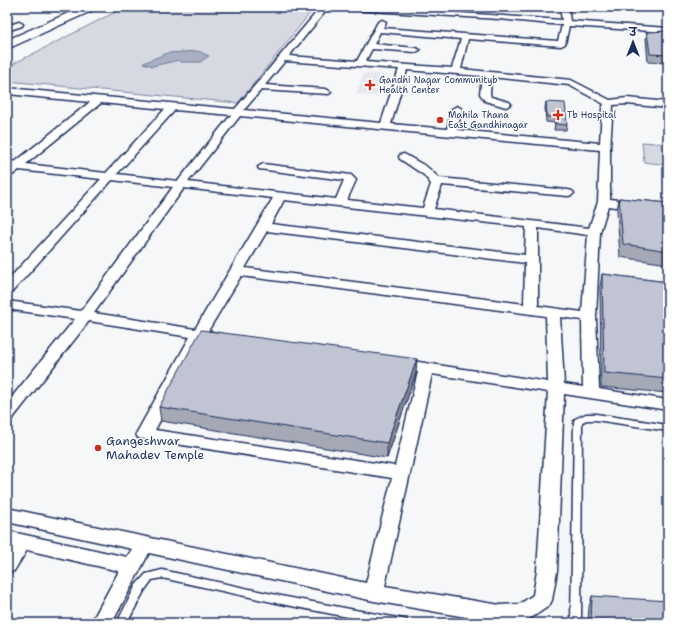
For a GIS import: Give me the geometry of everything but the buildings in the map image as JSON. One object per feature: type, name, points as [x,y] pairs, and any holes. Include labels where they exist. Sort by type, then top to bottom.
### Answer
[{"type":"main road","points":[[8,36],[78,7]]},
{"type":"main road","points":[[8,36],[92,7]]},
{"type":"street","points":[[7,413],[85,316],[181,184],[259,86],[284,58],[325,7]]},
{"type":"street","points":[[339,7],[388,9],[668,30]]},
{"type":"street","points":[[499,7],[499,17]]},
{"type":"street","points":[[379,30],[561,44],[566,23],[564,7]]},
{"type":"street","points":[[360,63],[379,30],[388,9]]},
{"type":"street","points":[[8,36],[19,24]]},
{"type":"street","points":[[456,71],[465,37]]},
{"type":"street","points":[[370,46],[416,50]]},
{"type":"street","points":[[284,58],[456,71],[571,83],[609,103],[627,101],[668,105]]},
{"type":"street","points":[[385,126],[404,67]]},
{"type":"street","points":[[487,74],[485,94],[488,99],[506,104]]},
{"type":"street","points":[[259,86],[326,92]]},
{"type":"street","points":[[7,91],[605,147]]},
{"type":"street","points":[[7,174],[12,164],[98,100]]},
{"type":"street","points":[[591,393],[589,317],[594,232],[604,202],[605,147],[607,109],[609,103]]},
{"type":"street","points":[[7,289],[172,106]]},
{"type":"street","points":[[451,132],[457,109]]},
{"type":"street","points":[[404,157],[430,173],[436,181],[437,184],[427,212]]},
{"type":"street","points":[[12,164],[109,177],[594,232]]},
{"type":"street","points":[[263,166],[347,177],[350,180],[340,203]]},
{"type":"street","points":[[436,181],[568,193]]},
{"type":"street","points":[[280,196],[199,334],[144,434],[402,473]]},
{"type":"street","points":[[604,202],[668,210]]},
{"type":"street","points":[[531,310],[532,224]]},
{"type":"street","points":[[263,227],[532,260]]},
{"type":"street","points":[[236,271],[589,317]]},
{"type":"street","points":[[7,305],[230,339]]},
{"type":"street","points":[[7,516],[374,593],[500,614],[524,612],[542,600],[547,571],[556,388],[553,313]]},
{"type":"street","points":[[387,363],[668,405]]},
{"type":"street","points":[[374,593],[426,369]]},
{"type":"street","points":[[7,565],[14,540],[132,566]]},
{"type":"street","points":[[101,623],[144,544]]},
{"type":"lane","points":[[576,623],[578,421],[586,417],[596,417],[668,428]]},
{"type":"lane","points":[[122,623],[140,588],[148,577],[162,574],[286,601],[403,623]]},
{"type":"shaded area","points":[[125,7],[315,7],[238,103],[7,81],[7,67]]},
{"type":"shaded area","name":"Gandhi Nagar Communityb Health Center","points":[[364,73],[380,74],[380,77],[383,77],[376,96],[356,94]]},
{"type":"shaded area","points":[[642,142],[668,144],[668,165],[644,162]]},
{"type":"water","points":[[198,51],[209,56],[200,62],[181,62],[179,60],[153,66],[143,63],[168,53]]},
{"type":"place","name":"Gandhi Nagar Communityb Health Center","points":[[370,85]]},
{"type":"place","name":"Tb Hospital","points":[[558,115]]},
{"type":"place","name":"Mahila Thana East Gandhinagar","points":[[440,120]]},
{"type":"place","name":"Gangeshwar Mahadev Temple","points":[[98,448]]}]
